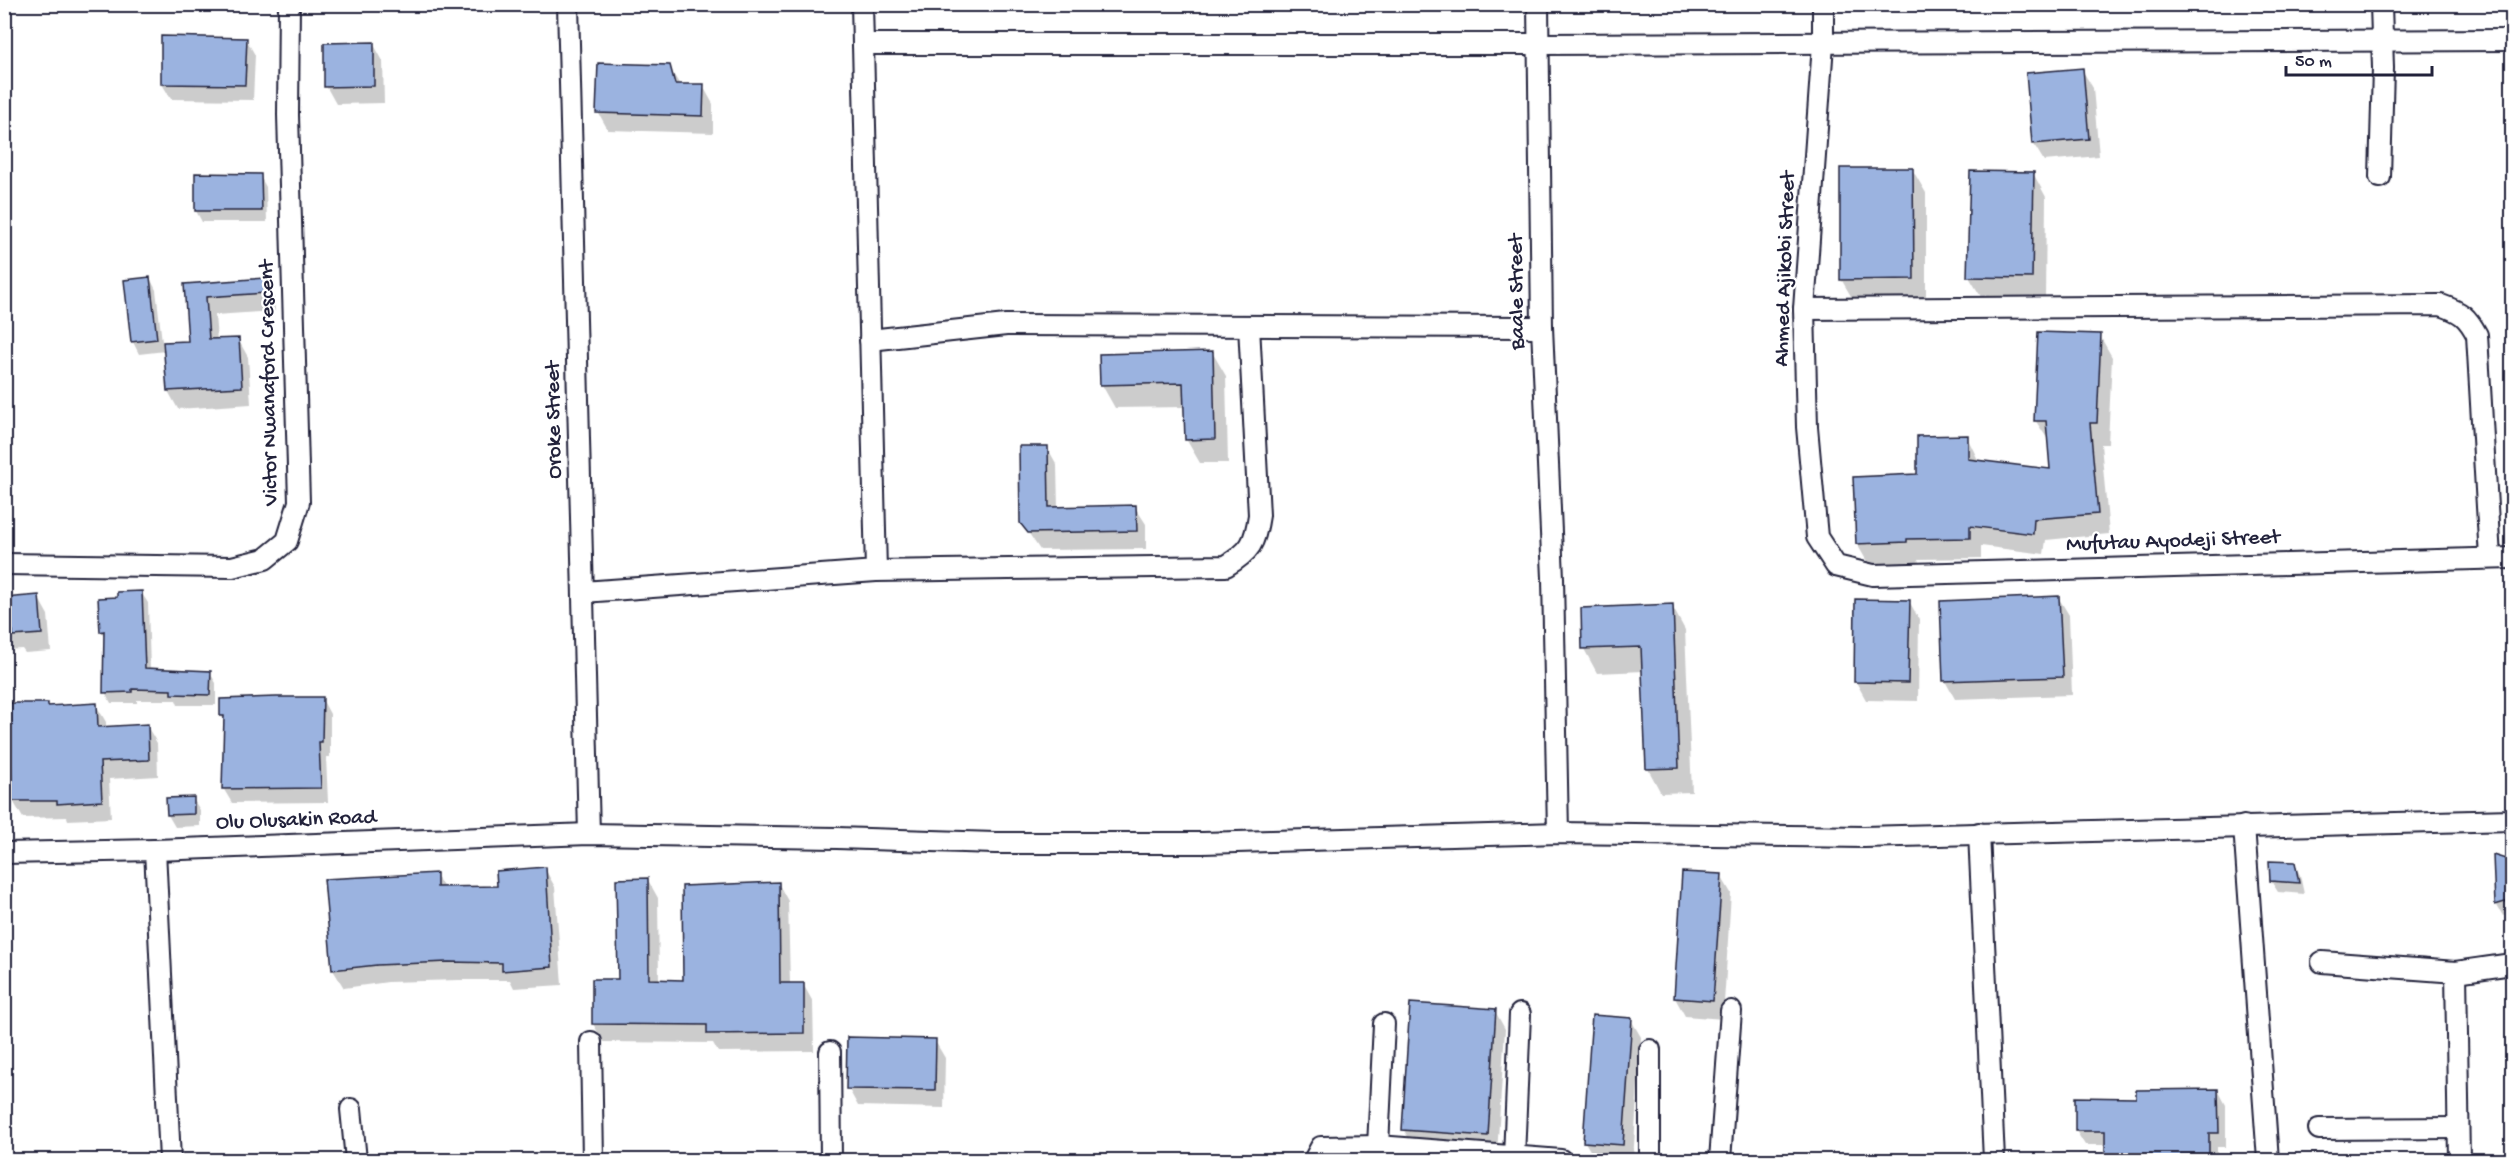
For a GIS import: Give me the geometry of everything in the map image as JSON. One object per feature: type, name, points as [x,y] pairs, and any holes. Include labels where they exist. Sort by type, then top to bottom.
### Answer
[{"type":"street","name":"Victor Nwanaford Crescent","points":[[4,564],[232,567],[265,559],[287,541],[300,502],[288,115],[289,4]]},
{"type":"street","name":"Oroke Street","points":[[568,4],[589,834]]},
{"type":"street","points":[[862,4],[876,571]]},
{"type":"street","name":"Baale Street","points":[[1538,4],[1542,327],[1552,578],[1558,833]]},
{"type":"street","name":"Ahmed Ajikobi Street","points":[[1823,4],[1804,309],[1808,427],[1817,537],[1836,566]]},
{"type":"street","points":[[2380,177],[2381,4]]},
{"type":"street","points":[[862,44],[1822,44],[2512,40]]},
{"type":"street","points":[[1804,309],[2441,305],[2457,310],[2469,319],[2477,335],[2490,558]]},
{"type":"street","points":[[870,340],[1006,325],[1542,327]]},
{"type":"street","points":[[583,592],[876,571],[1226,566],[1249,550],[1256,535],[1259,515],[1249,326]]},
{"type":"street","name":"Mufutau Ayodeji Street","points":[[1836,566],[1874,575],[2512,558]]},
{"type":"street","name":"Olu Olusakin Road","points":[[4,853],[156,850],[589,834],[837,837],[996,843],[1203,843],[1558,833],[1864,837],[2512,820]]},
{"type":"street","points":[[2244,826],[2268,1161]]},
{"type":"street","points":[[1979,833],[1994,1161]]},
{"type":"street","points":[[156,850],[170,1161]]},
{"type":"street","points":[[2322,962],[2456,972],[2512,964]]},
{"type":"street","points":[[2456,972],[2459,1161]]},
{"type":"street","points":[[1719,1161],[1731,1011]]},
{"type":"street","points":[[1514,1157],[1520,1014]]},
{"type":"street","points":[[1378,1146],[1384,1024]]},
{"type":"street","points":[[591,1042],[593,1161]]},
{"type":"street","points":[[1650,1050],[1650,1161]]},
{"type":"street","points":[[830,1052],[831,1161]]},
{"type":"street","points":[[351,1109],[356,1161]]},
{"type":"street","points":[[2319,1129],[2458,1128]]},
{"type":"street","points":[[1314,1161],[1321,1147],[1378,1146],[1561,1161]]},
{"type":"building","points":[[161,36],[247,38],[245,85],[161,84]]},
{"type":"building","points":[[374,42],[374,86],[324,87],[324,43]]},
{"type":"building","points":[[598,63],[670,65],[675,84],[704,84],[703,116],[596,113]]},
{"type":"building","points":[[2083,68],[2089,139],[2032,144],[2026,73]]},
{"type":"building","points":[[1840,168],[1913,168],[1914,279],[1840,280]]},
{"type":"building","points":[[1970,171],[2034,172],[2032,278],[1967,277]]},
{"type":"building","points":[[195,173],[261,174],[262,211],[195,211]]},
{"type":"building","points":[[150,277],[157,339],[131,342],[124,280]]},
{"type":"building","points":[[265,278],[266,293],[206,297],[209,339],[239,338],[242,387],[167,391],[163,342],[188,341],[184,284]]},
{"type":"building","points":[[2038,332],[2101,334],[2097,423],[2090,423],[2098,514],[2034,519],[2033,534],[1970,526],[1970,538],[1907,539],[1907,542],[1856,544],[1853,477],[1917,474],[1917,436],[1968,435],[1968,459],[2050,469],[2046,421],[2034,421]]},
{"type":"building","points":[[1213,351],[1215,439],[1185,440],[1183,383],[1100,385],[1099,354]]},
{"type":"building","points":[[1019,446],[1048,446],[1049,507],[1136,505],[1137,531],[1028,533],[1020,523]]},
{"type":"building","points":[[142,591],[145,668],[211,671],[210,695],[171,694],[171,690],[132,689],[132,692],[103,693],[104,631],[100,632],[98,598],[117,597],[117,592]]},
{"type":"building","points":[[39,595],[42,634],[13,636],[13,631],[4,632],[4,598]]},
{"type":"building","points":[[2059,596],[2063,677],[1943,681],[1940,601]]},
{"type":"building","points":[[1855,599],[1910,600],[1908,683],[1854,682]]},
{"type":"building","points":[[1673,604],[1679,768],[1646,769],[1641,647],[1582,649],[1581,608]]},
{"type":"building","points":[[323,697],[322,742],[319,742],[321,788],[222,789],[224,716],[220,716],[220,699]]},
{"type":"building","points":[[10,703],[48,703],[48,706],[97,703],[98,727],[148,724],[149,760],[100,762],[102,801],[57,804],[57,801],[12,801]]},
{"type":"building","points":[[194,797],[194,814],[167,815],[166,798]]},
{"type":"building","points":[[2493,855],[2512,861],[2512,900],[2495,905]]},
{"type":"building","points":[[2269,861],[2295,862],[2299,883],[2270,881]]},
{"type":"building","points":[[546,867],[552,967],[502,971],[502,963],[448,962],[377,965],[332,970],[324,879],[437,873],[437,887],[497,886],[496,871]]},
{"type":"building","points":[[1682,872],[1722,874],[1713,1001],[1674,998]]},
{"type":"building","points":[[648,878],[649,979],[683,980],[682,886],[779,882],[780,983],[804,983],[804,1033],[707,1034],[707,1025],[592,1024],[592,979],[618,979],[616,879]]},
{"type":"building","points":[[1410,1003],[1496,1009],[1488,1136],[1402,1130]]},
{"type":"building","points":[[1592,1015],[1632,1018],[1623,1145],[1583,1142]]},
{"type":"building","points":[[847,1037],[936,1039],[935,1090],[846,1089]]},
{"type":"building","points":[[2218,1089],[2219,1133],[2209,1133],[2209,1160],[2105,1161],[2105,1131],[2075,1131],[2075,1097],[2136,1098],[2136,1090]]}]
